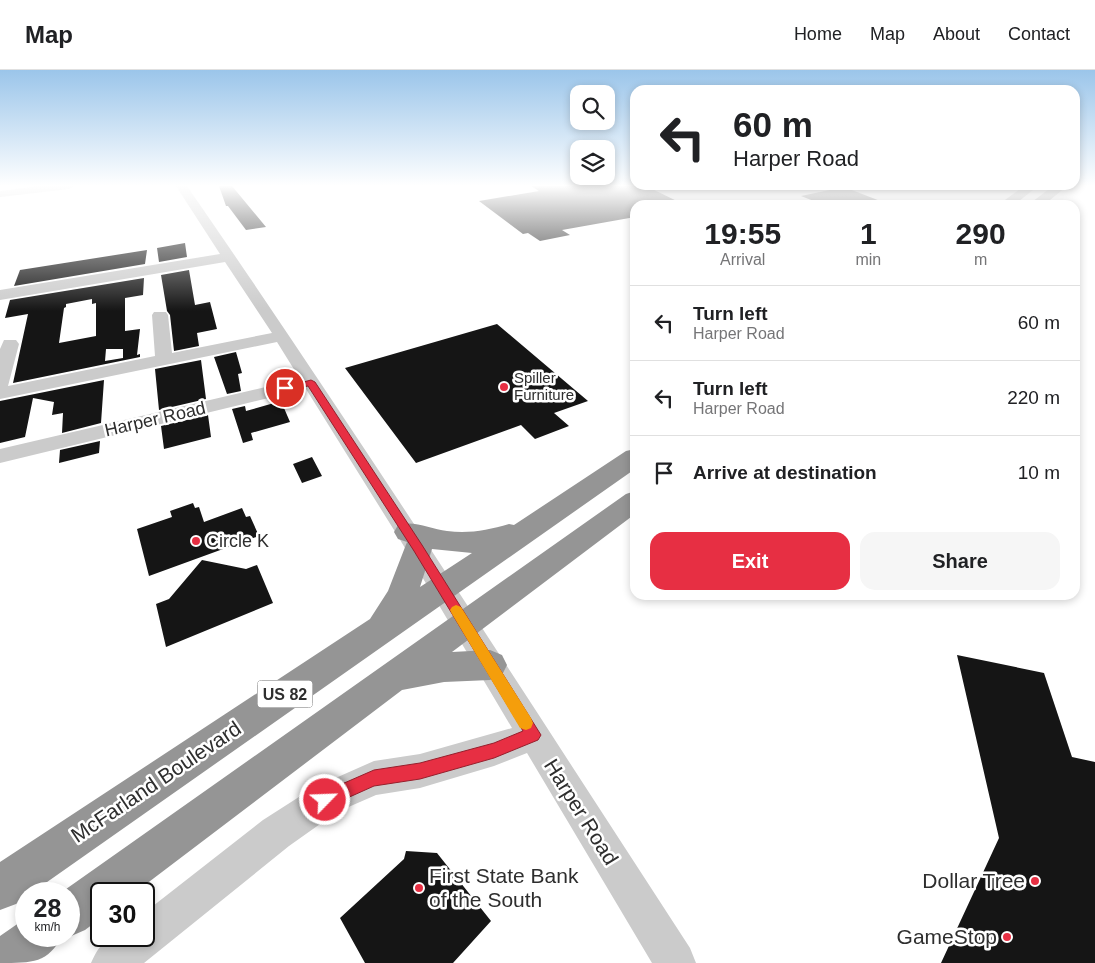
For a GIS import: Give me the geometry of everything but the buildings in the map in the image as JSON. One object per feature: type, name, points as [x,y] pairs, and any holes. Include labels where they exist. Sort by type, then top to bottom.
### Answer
[{"type":"highway","name":"McFarland Boulevard","points":[[0,888],[630,460]]},
{"type":"highway","name":"US 82","points":[[80,906],[630,504]]},
{"type":"highway","points":[[381,629],[402,594],[413,540],[470,544],[500,538],[539,522]]},
{"type":"highway","points":[[393,677],[444,667],[490,665]]},
{"type":"highway","points":[[2,963],[24,947]]},
{"type":"street","name":"Harper Road","points":[[210,228],[282,336],[443,587],[675,963]]},
{"type":"street","points":[[0,294],[230,257]]},
{"type":"street","points":[[160,316],[164,361]]},
{"type":"street","points":[[0,393],[282,336]]},
{"type":"street","points":[[0,384],[10,344]]},
{"type":"street","name":"Harper Road","points":[[0,456],[311,382]]},
{"type":"street","points":[[112,963],[276,833],[325,800],[374,778],[429,769],[494,750],[533,735]]},
{"type":"slow traffic","points":[[456,610],[526,723]]},
{"type":"place","name":"Spiller Furniture","points":[[504,387]]},
{"type":"place","name":"Circle K","points":[[196,541]]},
{"type":"place","name":"Dollar Tree","points":[[1035,881]]},
{"type":"place","name":"First State Bank of the South","points":[[419,888]]},
{"type":"place","name":"GameStop","points":[[1007,937]]},
{"type":"route","points":[[285,388],[311,382],[443,587],[533,735],[494,750],[420,771],[374,778],[325,800]]}]
